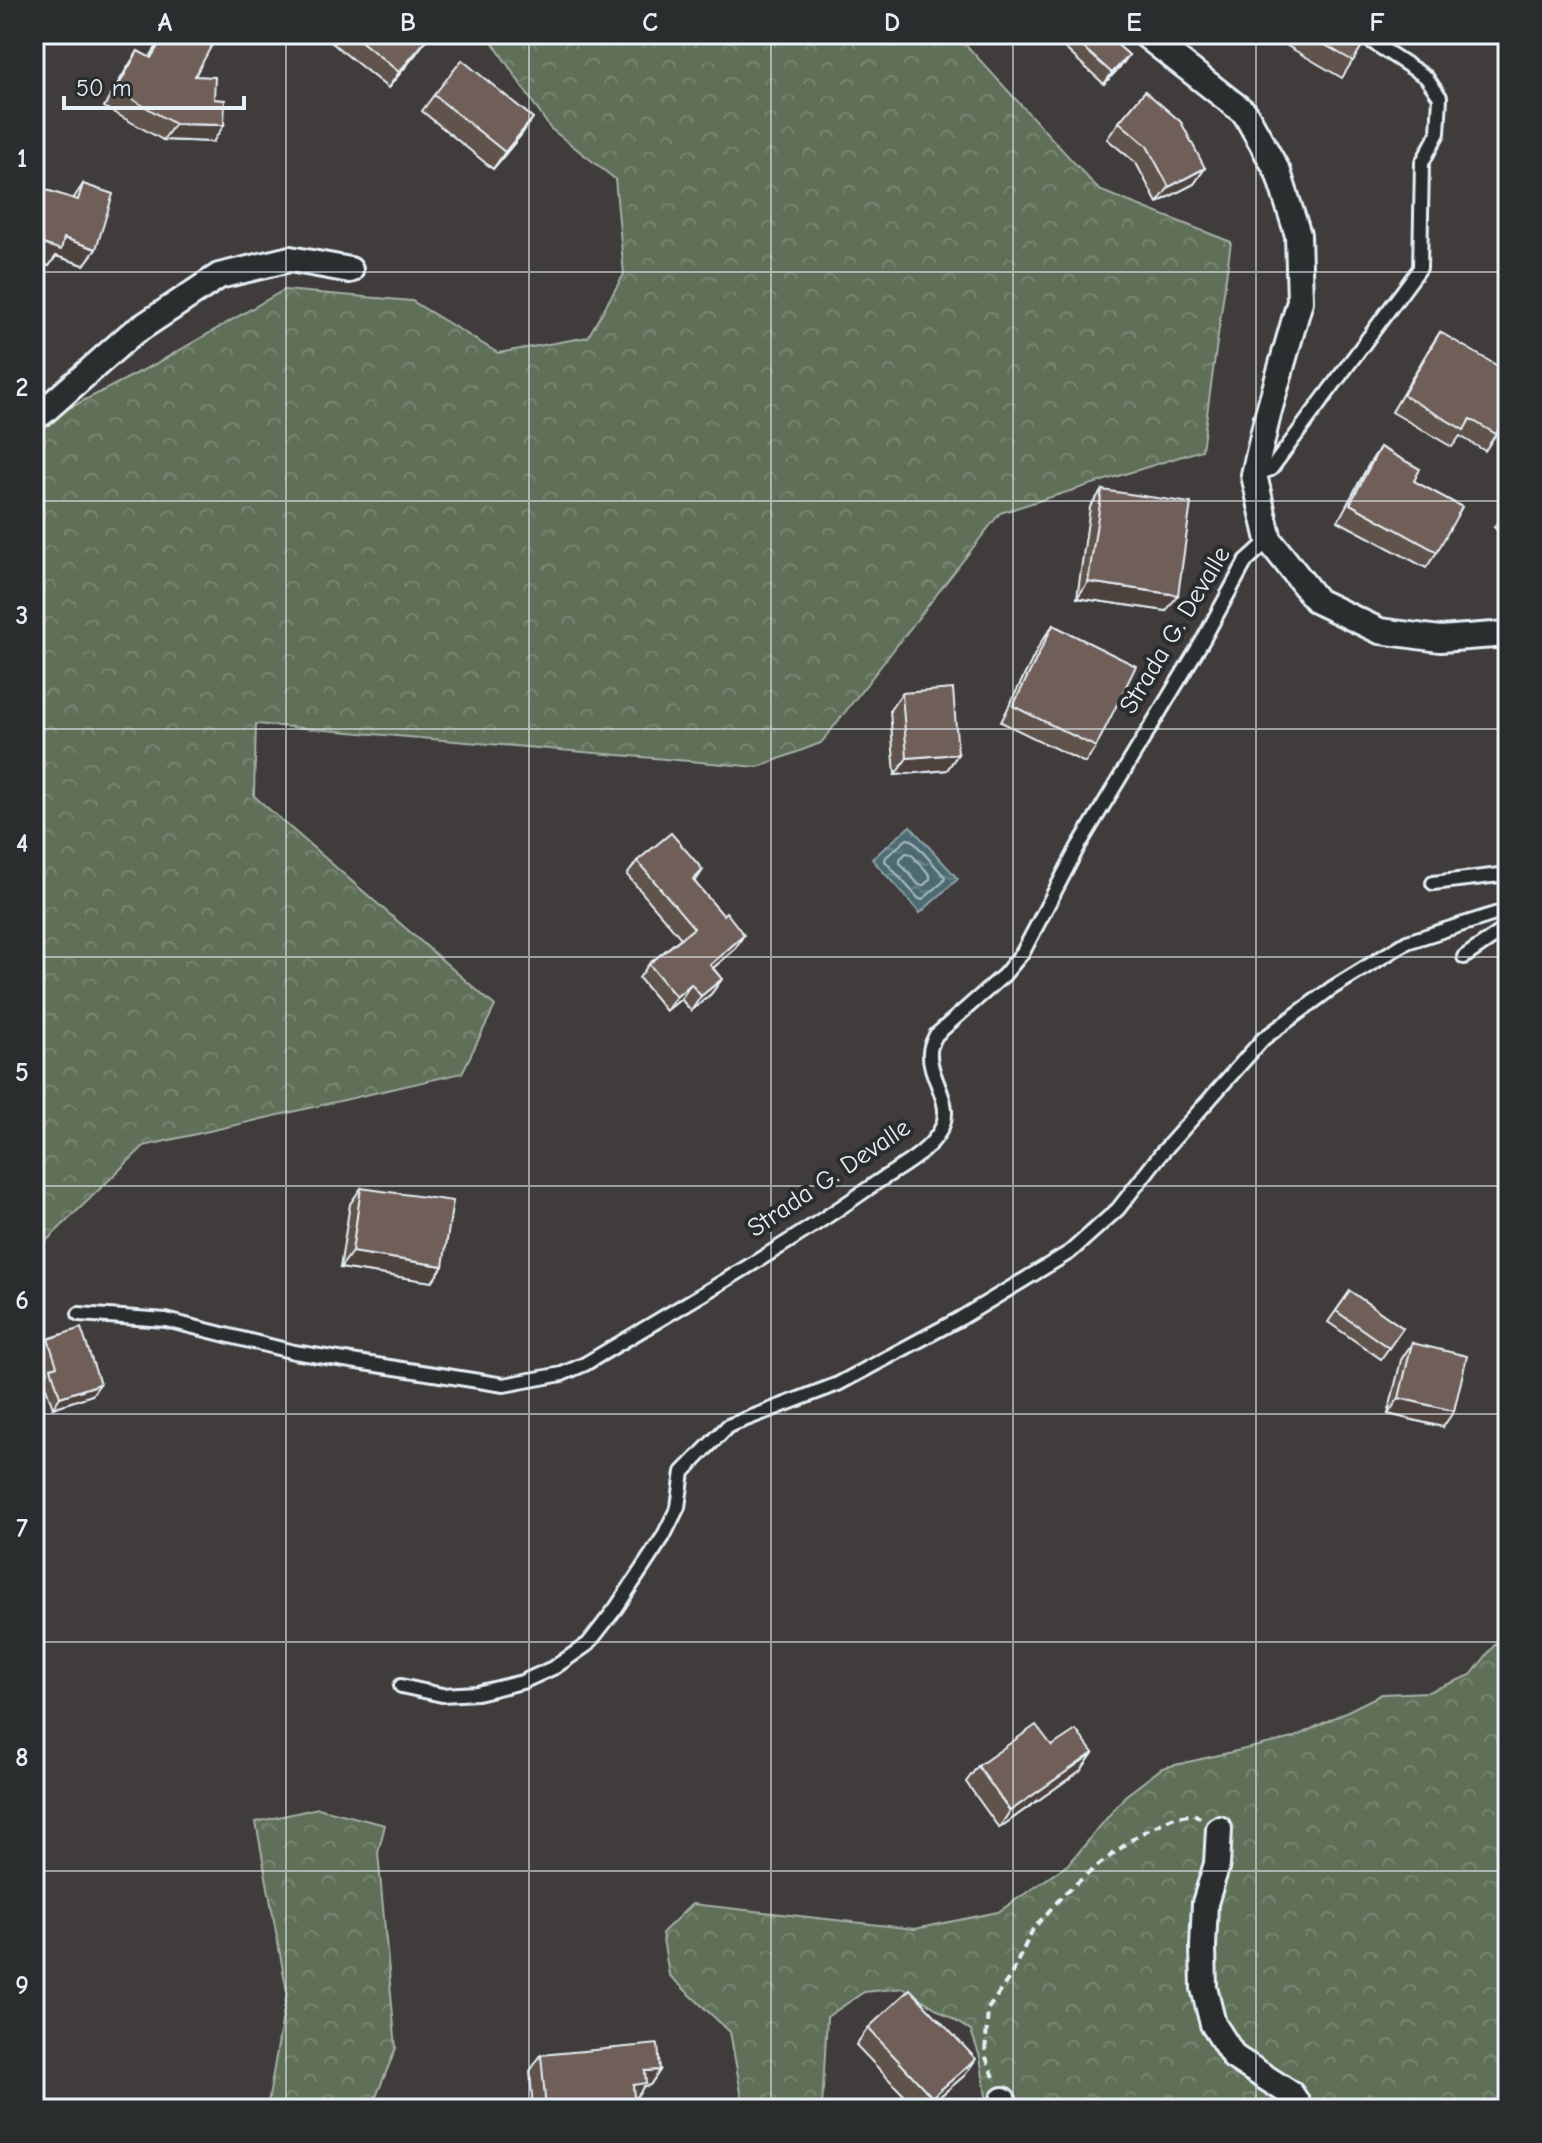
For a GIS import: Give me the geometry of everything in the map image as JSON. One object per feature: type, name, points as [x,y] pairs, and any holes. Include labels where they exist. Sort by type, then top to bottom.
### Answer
[{"type":"street","name":"Strada G. Devalle","points":[[1144,34],[1245,113],[1278,172],[1298,235],[1300,301],[1254,475],[1269,540],[1317,601],[1380,631],[1440,639],[1508,634]]},
{"type":"street","points":[[34,416],[42,413],[130,335],[219,276],[290,259],[350,270]]},
{"type":"street","points":[[1219,1829],[1217,1864],[1205,1903],[1204,1932],[1204,1988],[1213,2024],[1234,2057],[1291,2094],[1301,2109]]},
{"type":"lane","points":[[1254,475],[1271,469],[1420,268],[1422,163],[1438,133],[1440,97],[1426,77],[1369,40]]},
{"type":"lane","name":"Strada G. Devalle","points":[[79,1314],[166,1320],[294,1352],[504,1385],[562,1374],[585,1364],[829,1216],[936,1139],[944,1124],[945,1110],[930,1062],[930,1049],[936,1035],[1004,975],[1023,952],[1078,847],[1203,640],[1246,561],[1269,540]]},
{"type":"lane","points":[[1433,883],[1508,874]]},
{"type":"lane","points":[[401,1686],[442,1695],[477,1693],[522,1682],[555,1667],[588,1644],[663,1537],[678,1507],[683,1472],[728,1426],[838,1384],[961,1318],[1070,1252],[1118,1209],[1160,1155],[1263,1039],[1332,988],[1407,942],[1508,911]]},
{"type":"lane","points":[[1464,957],[1508,927]]},
{"type":"path","points":[[1003,2105],[985,2055],[988,2009],[1011,1975],[1033,1929],[1065,1893],[1138,1835],[1172,1818],[1194,1814],[1219,1829]]},
{"type":"green space","points":[[487,34],[956,34],[1099,190],[1231,242],[1202,450],[1000,513],[821,743],[758,767],[256,724],[254,796],[495,1006],[462,1073],[144,1146],[34,1253],[34,426],[159,362],[284,290],[412,301],[498,353],[588,337],[624,274],[615,179],[550,128]]},
{"type":"green space","points":[[1508,1628],[1508,2109],[988,2109],[980,2057],[971,2031],[904,1988],[864,1992],[827,2017],[822,2109],[744,2109],[730,2032],[669,1975],[662,1933],[692,1904],[915,1929],[998,1912],[1070,1863],[1125,1796],[1162,1768],[1293,1738],[1382,1694],[1428,1692],[1471,1675]]},
{"type":"green space","points":[[318,1808],[385,1825],[378,1853],[396,2048],[371,2109],[267,2109],[287,1992],[256,1822]]},
{"type":"water","points":[[910,826],[958,879],[920,913],[872,859]]},
{"type":"building","points":[[165,34],[186,45],[193,34],[212,45],[195,76],[215,77],[214,99],[225,100],[224,125],[175,124],[116,90],[138,51],[151,58]]},
{"type":"building","points":[[352,34],[424,34],[428,38],[399,72]]},
{"type":"building","points":[[1068,34],[1105,34],[1129,55],[1112,73]]},
{"type":"building","points":[[1306,34],[1369,34],[1353,61]]},
{"type":"building","points":[[462,60],[533,118],[505,152],[434,95]]},
{"type":"building","points":[[1145,91],[1181,122],[1205,168],[1169,187],[1147,146],[1119,122]]},
{"type":"building","points":[[83,184],[113,194],[96,249],[64,238],[61,250],[34,241],[34,206],[40,188],[78,200]]},
{"type":"building","points":[[1440,332],[1508,372],[1508,414],[1496,434],[1470,419],[1464,430],[1403,395]]},
{"type":"building","points":[[1380,447],[1420,469],[1414,481],[1462,507],[1437,552],[1350,504]]},
{"type":"building","points":[[1102,490],[1191,503],[1178,595],[1088,582]]},
{"type":"building","points":[[1053,625],[1136,666],[1096,747],[1013,706]]},
{"type":"building","points":[[953,689],[958,754],[907,758],[902,693]]},
{"type":"building","points":[[671,833],[703,870],[693,880],[723,915],[726,912],[744,935],[710,965],[722,979],[701,996],[691,984],[676,997],[649,964],[694,928],[637,861]]},
{"type":"building","points":[[361,1188],[453,1201],[443,1266],[352,1252]]},
{"type":"building","points":[[1350,1291],[1403,1328],[1389,1348],[1336,1311]]},
{"type":"building","points":[[81,1328],[100,1384],[60,1397],[51,1368],[57,1366],[48,1339]]},
{"type":"building","points":[[1412,1343],[1467,1356],[1454,1411],[1399,1398]]},
{"type":"building","points":[[1036,1725],[1052,1746],[1076,1730],[1093,1753],[1010,1811],[978,1766]]},
{"type":"building","points":[[910,1989],[976,2059],[932,2097],[868,2028]]},
{"type":"building","points":[[658,2044],[660,2070],[645,2071],[646,2083],[633,2085],[635,2109],[546,2109],[541,2055]]}]
